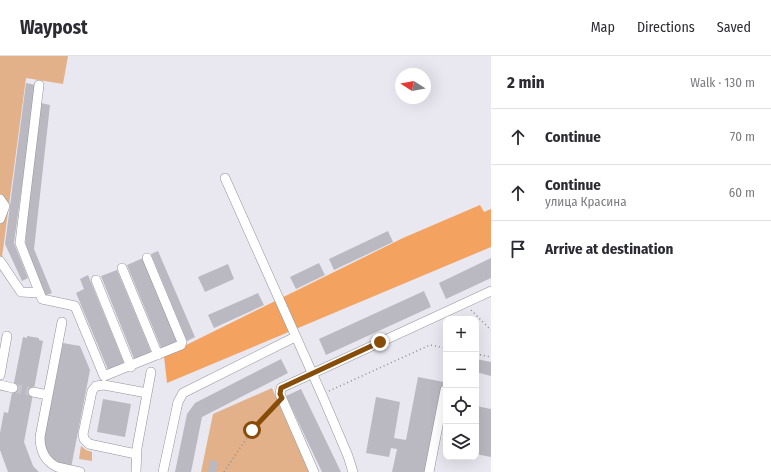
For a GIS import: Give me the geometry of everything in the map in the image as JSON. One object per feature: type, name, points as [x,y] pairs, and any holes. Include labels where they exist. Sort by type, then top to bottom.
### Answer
[{"type":"street","points":[[39,85],[20,243],[42,299],[75,306],[104,376],[181,345],[182,342],[147,258]]},
{"type":"street","points":[[225,178],[322,395],[348,456],[353,472]]},
{"type":"street","points":[[0,199],[5,206],[0,219]]},
{"type":"street","points":[[0,261],[21,292],[40,293]]},
{"type":"street","points":[[122,268],[158,355]]},
{"type":"street","points":[[96,280],[131,366]]},
{"type":"street","points":[[314,472],[280,394],[281,388],[491,291]]},
{"type":"street","points":[[62,322],[40,437],[42,451],[50,463],[57,468],[80,472]]},
{"type":"street","points":[[0,375],[7,336]]},
{"type":"street","points":[[163,472],[178,402],[183,393],[295,337]]},
{"type":"street","points":[[136,472],[136,454],[151,372]]},
{"type":"street","points":[[136,454],[89,444],[84,439],[85,427],[92,391],[96,386],[104,385],[147,393]]},
{"type":"street","points":[[0,386],[13,388]]},
{"type":"street","points":[[34,392],[48,395]]},
{"type":"street","points":[[429,472],[443,400]]},
{"type":"path","points":[[465,303],[491,330]]},
{"type":"path","points":[[322,395],[430,345],[443,347]]},
{"type":"path","points":[[479,355],[491,357]]},
{"type":"path","points":[[224,472],[252,430],[282,398]]},
{"type":"shaded area","points":[[0,56],[68,56],[63,84],[26,78],[0,272]]},
{"type":"shaded area","points":[[480,205],[484,212],[491,209],[491,247],[167,383],[164,356],[403,238]]},
{"type":"shaded area","points":[[272,388],[309,472],[201,472],[213,414]]},
{"type":"shaded area","points":[[81,446],[92,452],[92,461],[79,459]]},
{"type":"building","points":[[26,83],[36,85],[14,243],[28,278],[22,281],[5,244]]},
{"type":"building","points":[[41,103],[50,105],[34,249],[52,293],[44,296],[25,249],[30,186]]},
{"type":"building","points":[[388,231],[393,242],[334,270],[329,259]]},
{"type":"building","points":[[158,251],[195,337],[187,341],[151,254]]},
{"type":"building","points":[[143,258],[178,343],[162,350],[127,265]]},
{"type":"building","points":[[491,258],[491,278],[446,299],[439,283]]},
{"type":"building","points":[[319,263],[325,275],[296,289],[290,277]]},
{"type":"building","points":[[228,264],[234,279],[205,292],[198,277]]},
{"type":"building","points":[[117,270],[152,354],[135,361],[101,276]]},
{"type":"building","points":[[88,275],[125,365],[109,372],[76,293],[84,289],[80,279]]},
{"type":"building","points":[[424,291],[431,307],[326,355],[319,339]]},
{"type":"building","points":[[258,293],[264,305],[214,328],[208,315]]},
{"type":"building","points":[[27,336],[39,338],[39,340],[43,341],[24,442],[33,466],[39,472],[8,472],[0,450],[0,433],[4,412],[8,413],[23,337],[27,338]]},
{"type":"building","points":[[63,343],[80,346],[90,370],[71,468],[63,466],[52,460],[46,450],[44,438]]},
{"type":"building","points":[[281,359],[288,373],[202,417],[191,472],[175,472],[187,414],[195,403]]},
{"type":"building","points":[[479,360],[491,362],[491,376],[479,373]]},
{"type":"building","points":[[418,377],[443,382],[426,472],[392,472],[397,449],[391,448],[389,457],[366,453],[376,397],[400,402],[394,438],[406,440]]},
{"type":"building","points":[[301,389],[341,472],[322,472],[286,396]]},
{"type":"building","points":[[103,399],[131,404],[125,437],[97,432]]},
{"type":"building","points":[[479,407],[491,409],[491,457],[479,455]]},
{"type":"building","points":[[210,460],[218,462],[216,472],[208,472]]},
{"type":"tunnel","points":[[13,388],[33,392]]},
{"type":"route","points":[[252,430],[282,398],[280,394],[281,388],[380,342]]}]
